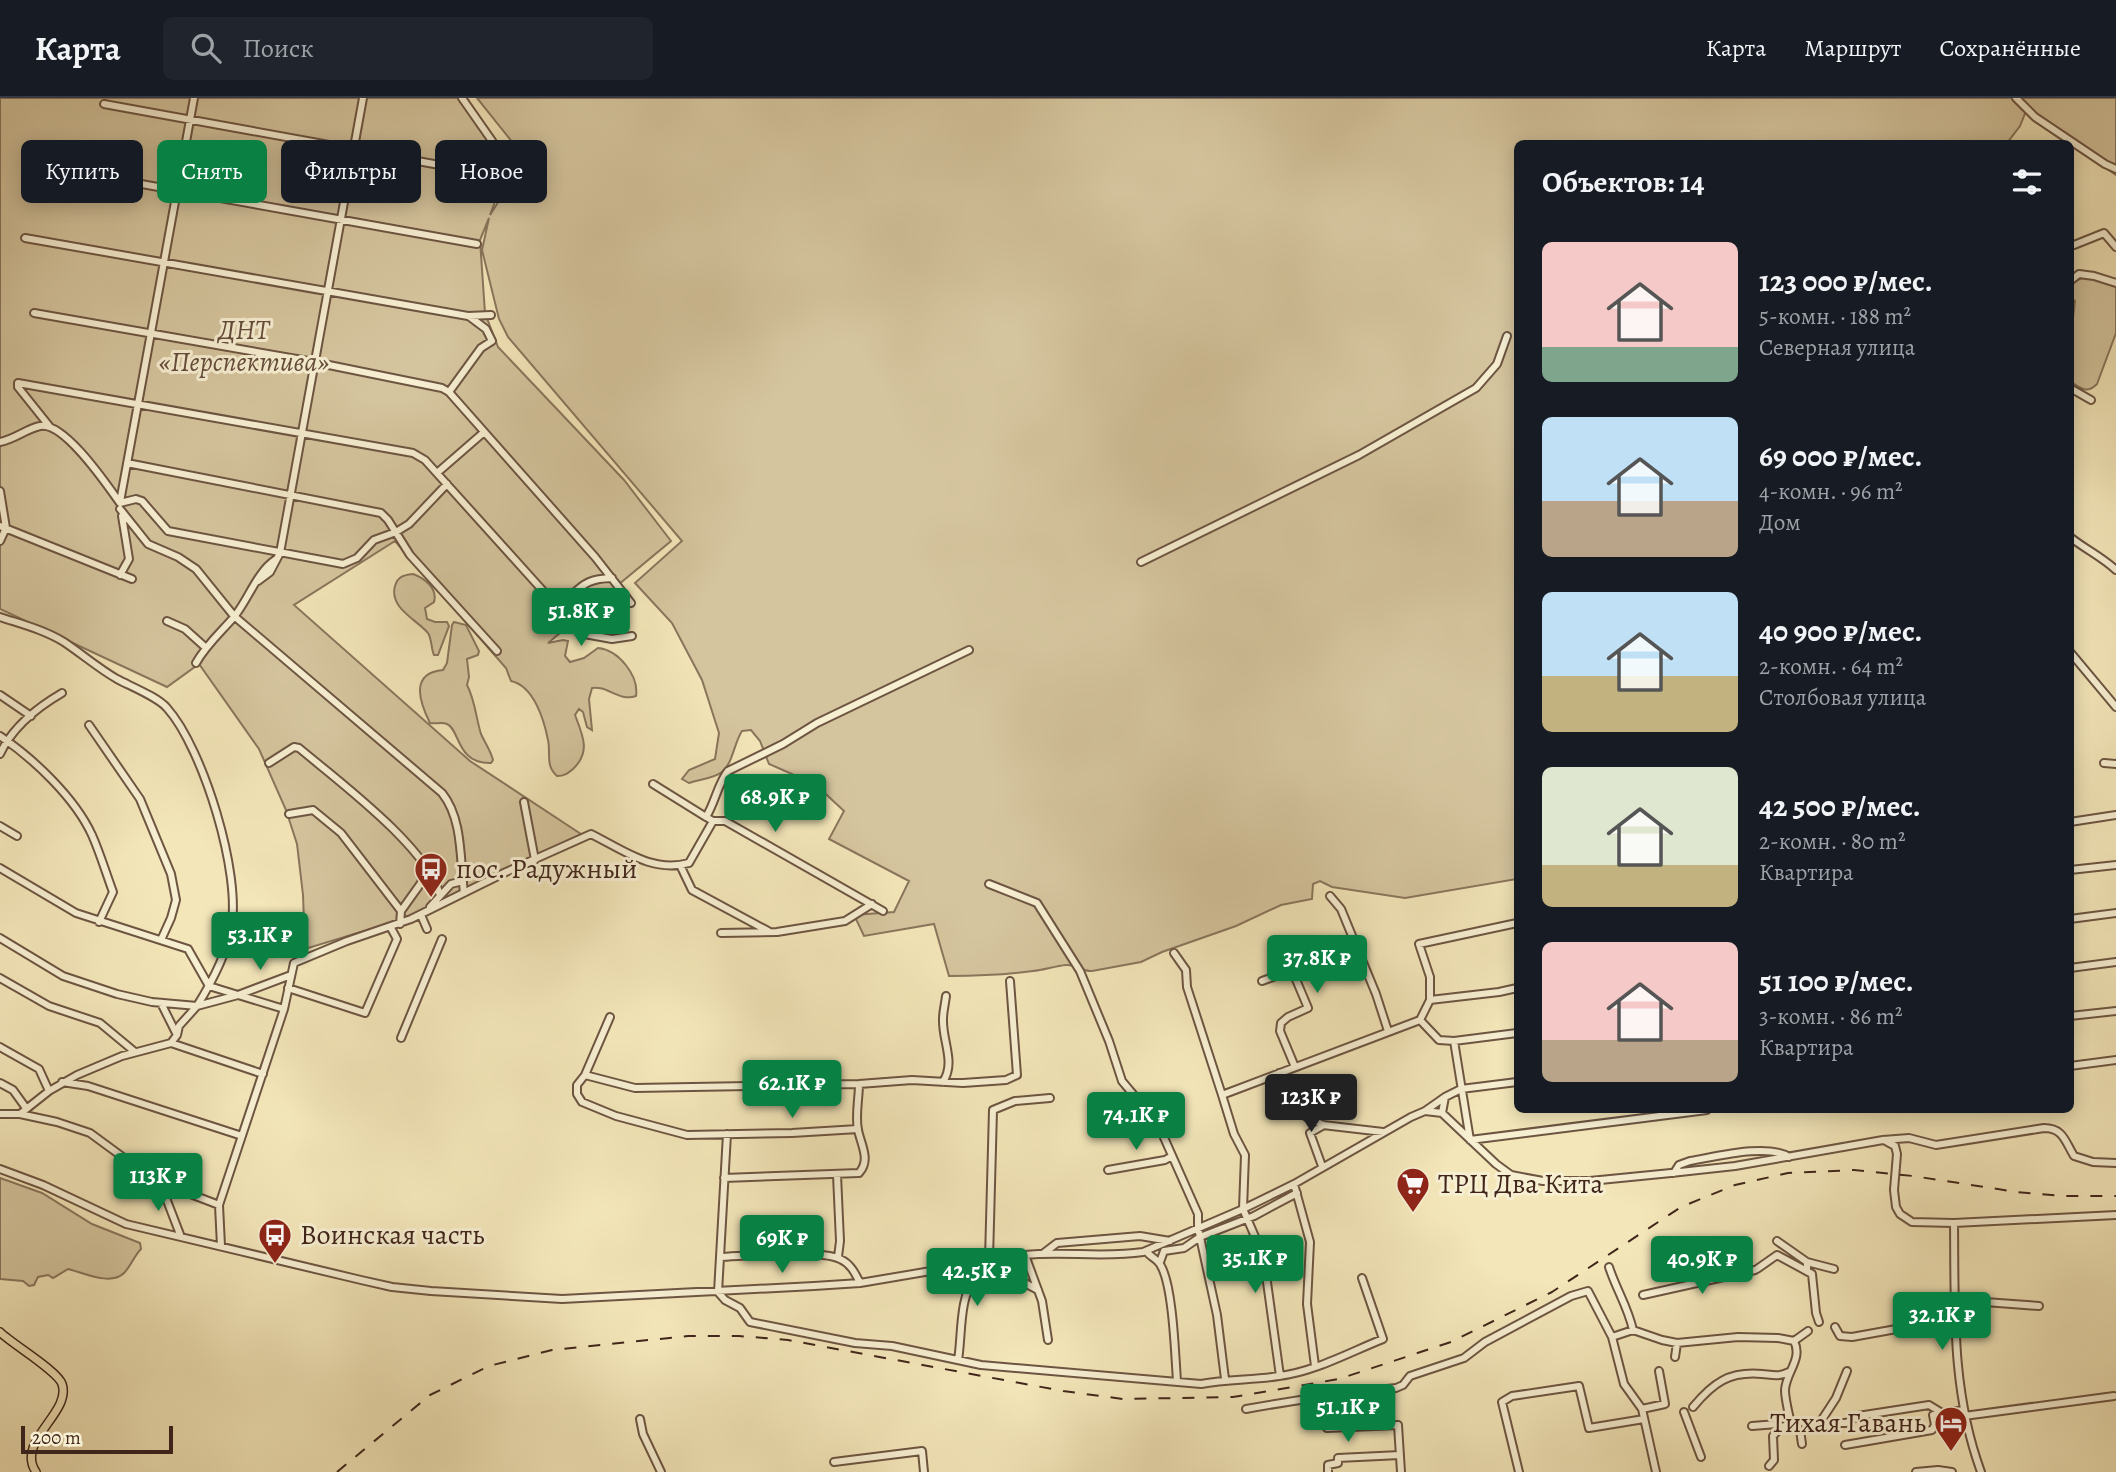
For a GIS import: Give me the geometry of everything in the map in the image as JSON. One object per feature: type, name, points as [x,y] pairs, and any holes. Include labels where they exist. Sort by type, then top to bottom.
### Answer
[{"type":"main road","points":[[0,1332],[54,1373],[62,1384],[62,1398],[33,1448],[32,1464],[36,1472]]},
{"type":"street","points":[[187,140],[194,98]]},
{"type":"street","points":[[355,140],[363,98]]},
{"type":"street","points":[[462,98],[492,140]]},
{"type":"street","points":[[2016,98],[2035,117],[2069,140]]},
{"type":"street","points":[[104,104],[299,140]]},
{"type":"street","points":[[2074,143],[2116,169]]},
{"type":"street","points":[[120,575],[130,559],[120,506],[175,203]]},
{"type":"street","points":[[239,203],[477,244]]},
{"type":"street","points":[[196,663],[205,647],[234,616],[258,581],[270,572],[278,556],[343,203]]},
{"type":"street","points":[[2074,245],[2104,233],[2116,247]]},
{"type":"street","points":[[25,238],[468,316],[491,315]]},
{"type":"street","points":[[2074,278],[2080,274],[2116,284]]},
{"type":"street","points":[[34,313],[314,362],[442,388],[449,392],[631,603]]},
{"type":"street","points":[[449,392],[481,348],[492,341],[486,329],[468,316]]},
{"type":"street","points":[[1141,562],[1359,455],[1476,388],[1497,364],[1507,336]]},
{"type":"street","points":[[464,892],[456,822],[451,805],[442,793],[234,616],[196,569],[178,557],[148,544],[93,466],[61,433],[50,427],[18,387],[18,383],[420,455],[553,601],[559,602],[586,582],[612,578]]},
{"type":"street","points":[[2074,389],[2091,400]]},
{"type":"street","points":[[0,442],[12,440],[39,426],[50,427]]},
{"type":"street","points":[[437,473],[483,433]]},
{"type":"street","points":[[127,463],[381,513],[411,555],[497,651]]},
{"type":"street","points":[[120,506],[136,499],[142,500],[168,531],[278,556],[343,564],[356,558],[374,540],[409,524],[447,484]]},
{"type":"street","points":[[0,491],[3,527],[0,541]]},
{"type":"street","points":[[3,527],[132,579]]},
{"type":"street","points":[[2074,540],[2103,558],[2116,570]]},
{"type":"street","points":[[559,602],[579,633],[612,639],[632,636]]},
{"type":"street","points":[[0,617],[63,642],[106,673],[166,706],[190,746],[216,809],[231,872],[231,932],[209,986],[197,1006],[179,1026],[171,1043]]},
{"type":"street","points":[[167,621],[185,629],[205,647]]},
{"type":"street","points":[[221,1246],[219,1205],[284,1009],[294,962],[391,928],[591,834],[636,858],[666,866],[689,863],[710,819],[713,805],[728,771],[783,744],[817,723],[969,650]]},
{"type":"street","points":[[2074,657],[2116,707]]},
{"type":"street","points":[[0,754],[3,738],[62,692]]},
{"type":"street","points":[[0,695],[32,716]]},
{"type":"street","points":[[89,725],[140,799],[171,874],[176,900],[162,940]]},
{"type":"street","points":[[3,738],[23,752],[65,794],[91,833],[113,892],[99,922]]},
{"type":"street","points":[[269,763],[294,747],[299,748],[418,854],[436,882],[440,896]]},
{"type":"street","points":[[2104,763],[2116,764]]},
{"type":"street","points":[[653,784],[710,819],[725,821],[883,911]]},
{"type":"street","points":[[524,802],[536,860]]},
{"type":"street","points":[[289,814],[313,810],[341,833],[401,911]]},
{"type":"street","points":[[2074,821],[2116,815]]},
{"type":"street","points":[[0,826],[17,836]]},
{"type":"street","points":[[680,865],[692,890],[770,932]]},
{"type":"street","points":[[2074,870],[2116,865]]},
{"type":"street","points":[[400,924],[401,911],[421,883],[425,867]]},
{"type":"street","points":[[0,868],[76,913],[188,949],[209,986],[284,1009]]},
{"type":"street","points":[[423,914],[451,884],[463,881]]},
{"type":"street","points":[[989,884],[1037,903],[1080,971],[1109,1041],[1122,1081],[1158,1124],[1198,1214],[1198,1228],[1217,1315],[1225,1379]]},
{"type":"street","points":[[1330,896],[1341,909],[1376,994],[1388,1031]]},
{"type":"street","points":[[721,933],[770,932],[845,922],[872,904]]},
{"type":"street","points":[[2074,918],[2116,913]]},
{"type":"street","points":[[423,914],[426,929]]},
{"type":"street","points":[[1222,1095],[1420,1020],[1430,1000],[1430,977],[1419,944],[1514,924]]},
{"type":"street","points":[[288,988],[365,1013],[397,939],[391,928]]},
{"type":"street","points":[[0,938],[63,976],[117,994],[161,1003],[197,1006],[238,995],[290,975]]},
{"type":"street","points":[[401,1038],[442,939]]},
{"type":"street","points":[[1174,953],[1186,970],[1187,987],[1234,1134],[1245,1155],[1243,1209],[1256,1239],[1266,1275],[1280,1376]]},
{"type":"street","points":[[2074,967],[2116,962]]},
{"type":"street","points":[[1262,981],[1292,970],[1308,1009],[1287,1017],[1281,1023],[1280,1031],[1295,1067]]},
{"type":"street","points":[[0,978],[49,1006],[100,1023],[135,1052]]},
{"type":"street","points":[[585,1075],[635,1088],[1006,1080],[1017,1075],[1010,981]]},
{"type":"street","points":[[1430,1000],[1514,989]]},
{"type":"street","points":[[943,1082],[947,1075],[948,1056],[943,1022],[946,996]]},
{"type":"street","points":[[161,1003],[177,1035]]},
{"type":"street","points":[[2074,1016],[2116,1011]]},
{"type":"street","points":[[610,1017],[585,1075],[577,1085],[577,1094],[582,1102],[590,1106],[616,1116],[687,1135],[858,1129]]},
{"type":"street","points":[[1420,1020],[1439,1040],[1454,1041],[1514,1032]]},
{"type":"street","points":[[1454,1041],[1470,1140]]},
{"type":"street","points":[[20,1114],[62,1082],[135,1052],[171,1043],[263,1074]]},
{"type":"street","points":[[0,1046],[39,1069],[49,1091]]},
{"type":"street","points":[[2074,1065],[2116,1060]]},
{"type":"street","points":[[1279,1073],[1303,1115],[1324,1125],[1383,1132]]},
{"type":"street","points":[[62,1082],[88,1086],[242,1136]]},
{"type":"street","points":[[0,1169],[43,1185],[126,1224],[382,1285],[431,1291],[562,1299],[718,1292],[860,1283],[989,1259],[1044,1253],[1127,1254],[1146,1251],[1294,1184],[1461,1089],[1514,1082]]},
{"type":"street","points":[[0,1083],[13,1090],[26,1108]]},
{"type":"street","points":[[724,1178],[853,1175],[863,1169],[864,1145],[858,1129],[859,1084]]},
{"type":"street","points":[[1442,1113],[1445,1097]]},
{"type":"street","points":[[989,1259],[993,1110],[1015,1101],[1050,1098]]},
{"type":"street","points":[[1425,1111],[1442,1113],[1511,1175],[1543,1181],[1590,1181],[1674,1173],[1789,1157],[1882,1140],[1909,1138],[1936,1145],[2055,1128],[2061,1132],[2074,1156],[2093,1162],[2116,1163]]},
{"type":"street","points":[[1470,1140],[1683,1113]]},
{"type":"street","points":[[0,1114],[20,1114],[90,1133],[154,1180],[219,1205]]},
{"type":"street","points":[[1322,1166],[1310,1133],[1324,1125]]},
{"type":"street","points":[[727,1134],[718,1292],[725,1300],[740,1308],[750,1322],[855,1343],[892,1346],[981,1365],[1201,1384],[1225,1379],[1280,1376],[1315,1366],[1383,1339],[1362,1278]]},
{"type":"street","points":[[1897,1154],[1909,1138]]},
{"type":"street","points":[[1882,1140],[1895,1146],[1897,1154],[1894,1198],[1900,1214],[1912,1222],[1954,1223],[2116,1215]]},
{"type":"street","points":[[1674,1173],[1679,1165],[1690,1161],[1749,1152],[1774,1151],[1789,1157]]},
{"type":"street","points":[[1108,1170],[1165,1160],[1172,1156]]},
{"type":"street","points":[[836,1175],[840,1229],[838,1257]]},
{"type":"street","points":[[154,1180],[166,1198],[181,1237]]},
{"type":"street","points":[[1294,1184],[1310,1242],[1307,1304],[1315,1366]]},
{"type":"street","points":[[1160,1262],[1164,1251],[1184,1248],[1200,1237],[1247,1218],[1297,1193]]},
{"type":"street","points":[[1954,1223],[1955,1360],[1964,1413],[1980,1472]]},
{"type":"street","points":[[1044,1253],[1057,1242],[1140,1236],[1170,1241]]},
{"type":"street","points":[[1777,1241],[1807,1262],[1834,1269]]},
{"type":"street","points":[[1146,1251],[1160,1262],[1165,1274],[1177,1381]]},
{"type":"street","points":[[1025,1255],[1038,1290],[1048,1340]]},
{"type":"street","points":[[1643,1295],[1756,1270],[1777,1255],[1812,1274],[1819,1322]]},
{"type":"street","points":[[720,1257],[838,1257],[850,1265],[860,1283]]},
{"type":"street","points":[[1807,1262],[1807,1271]]},
{"type":"street","points":[[1021,1281],[1028,1267]]},
{"type":"street","points":[[1609,1267],[1616,1288],[1625,1301],[1633,1330]]},
{"type":"street","points":[[958,1360],[963,1306],[970,1284],[975,1280],[1021,1281],[1038,1290]]},
{"type":"street","points":[[1246,1409],[1308,1397],[1321,1398],[1400,1387],[1410,1376],[1464,1358],[1485,1342],[1584,1291],[1591,1294],[1612,1336],[1624,1384],[1642,1409],[1656,1472]]},
{"type":"street","points":[[1955,1311],[1985,1302],[2039,1306]]},
{"type":"street","points":[[1835,1327],[1840,1336],[1852,1337],[1924,1324],[1955,1322]]},
{"type":"street","points":[[1612,1336],[1633,1330],[1677,1343],[1738,1338],[1778,1338],[1794,1341],[1808,1331]]},
{"type":"street","points":[[1769,1466],[1774,1460],[1773,1436],[1782,1427],[1791,1424],[1785,1388],[1789,1372],[1797,1359],[1794,1341]]},
{"type":"street","points":[[1675,1357],[1677,1343]]},
{"type":"street","points":[[1642,1409],[1665,1404],[1660,1371]]},
{"type":"street","points":[[1821,1421],[1836,1398],[1847,1371]]},
{"type":"street","points":[[1693,1407],[1708,1389],[1724,1378],[1758,1373],[1780,1376],[1789,1372]]},
{"type":"street","points":[[1519,1472],[1502,1402],[1512,1396],[1579,1386],[1589,1428],[1644,1419]]},
{"type":"street","points":[[1844,1445],[1932,1430],[1935,1425],[1933,1415],[2114,1396]]},
{"type":"street","points":[[1321,1398],[1327,1428],[1398,1425],[1401,1472]]},
{"type":"street","points":[[1833,1423],[1846,1423],[1858,1416],[1929,1405],[1942,1414]]},
{"type":"street","points":[[1684,1412],[1701,1457]]},
{"type":"street","points":[[640,1419],[643,1434],[662,1472]]},
{"type":"street","points":[[1752,1426],[1777,1424],[1782,1427]]},
{"type":"street","points":[[1800,1430],[1802,1444]]},
{"type":"street","points":[[834,1462],[922,1451],[924,1472]]},
{"type":"street","points":[[1328,1472],[1328,1465],[1338,1463],[1338,1458],[1399,1455]]},
{"type":"street","points":[[1916,1472],[1952,1472]]},
{"type":"green space","name":"ДНТ «Перспектива»","points":[[0,98],[466,98],[493,140],[435,140],[435,203],[494,203],[490,215],[498,203],[547,203],[547,140],[511,140],[477,98],[2116,98],[2116,175],[2074,145],[2074,140],[2067,140],[2026,111],[2020,126],[2009,140],[1514,140],[1514,880],[1405,898],[1332,887],[1320,881],[1313,884],[1312,899],[1281,905],[1236,926],[1141,962],[1092,971],[1066,965],[1012,973],[949,976],[934,924],[864,936],[854,915],[894,912],[909,881],[829,839],[844,811],[815,784],[769,764],[760,741],[751,730],[742,731],[729,763],[722,772],[689,783],[682,779],[689,770],[715,759],[719,733],[702,680],[672,623],[635,583],[682,541],[508,337],[499,319],[482,250],[489,218],[480,240],[485,313],[498,347],[624,480],[671,541],[548,643],[568,641],[565,656],[570,662],[584,658],[598,648],[613,654],[631,673],[636,696],[624,697],[592,688],[589,699],[592,730],[587,727],[583,712],[579,709],[575,715],[583,737],[582,756],[571,771],[557,776],[550,764],[544,723],[532,697],[519,684],[511,681],[506,668],[395,541],[294,605],[470,761],[584,836],[407,918],[305,949],[303,895],[297,844],[286,810],[259,749],[199,664],[167,687],[0,609]]},
{"type":"green space","points":[[2085,277],[2116,286],[2116,333],[2097,384],[2087,390],[2074,384],[2074,281]]},
{"type":"green space","points":[[413,574],[426,581],[434,592],[434,602],[425,608],[427,619],[447,622],[449,626],[438,655],[434,655],[428,633],[396,601],[394,594],[398,580]]},
{"type":"green space","points":[[454,622],[466,625],[479,651],[478,655],[467,659],[467,685],[481,734],[493,760],[491,763],[471,758],[451,727],[445,723],[430,723],[423,706],[421,682],[433,672],[443,670],[447,663]]},
{"type":"green space","points":[[0,1178],[42,1193],[92,1224],[140,1243],[141,1249],[119,1277],[105,1279],[68,1269],[53,1278],[48,1275],[38,1277],[34,1285],[29,1286],[23,1281],[0,1279]]},
{"type":"railway","points":[[337,1472],[430,1395],[489,1366],[552,1350],[688,1336],[739,1336],[788,1340],[1063,1391],[1123,1399],[1233,1397],[1339,1379],[1451,1342],[1552,1292],[1681,1207],[1735,1185],[1788,1173],[1854,1170],[2017,1192],[2062,1196],[2116,1196]]},
{"type":"place","name":"пос. Радужный","points":[[431,899]]},
{"type":"place","name":"ТРЦ Два Кита","points":[[1413,1214]]},
{"type":"place","name":"Воинская часть","points":[[275,1265]]},
{"type":"place","name":"Тихая Гавань","points":[[1951,1453]]}]
